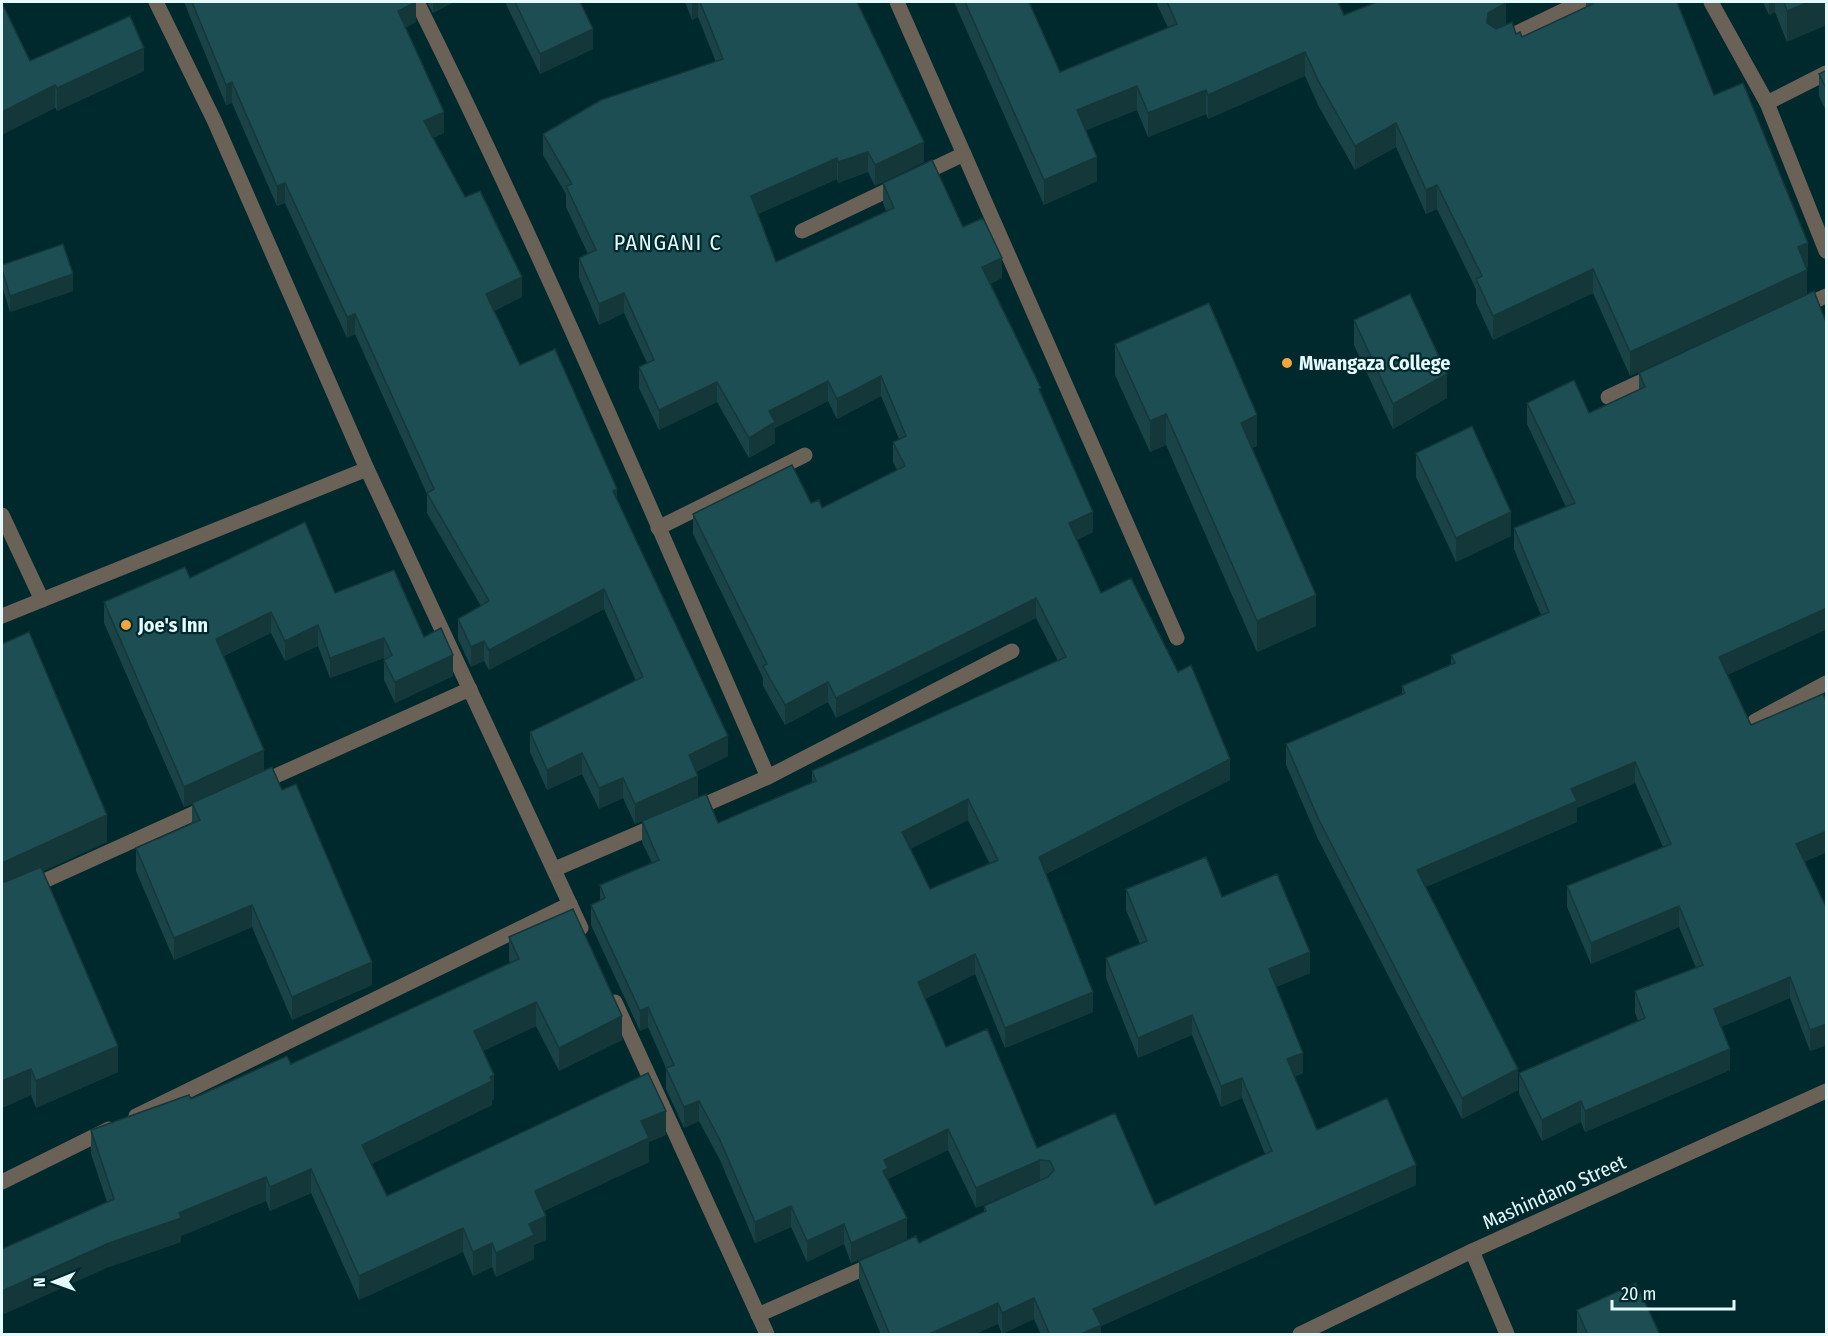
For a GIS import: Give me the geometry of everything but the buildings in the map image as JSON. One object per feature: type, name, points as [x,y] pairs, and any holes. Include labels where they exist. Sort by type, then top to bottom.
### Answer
[{"type":"street","points":[[156,2],[214,120],[367,469],[590,947]]},
{"type":"street","points":[[417,2],[607,405],[658,528],[768,777]]},
{"type":"street","points":[[897,2],[1178,638]]},
{"type":"street","points":[[1496,43],[1581,2]]},
{"type":"street","points":[[1711,2],[1767,103],[1827,251]]},
{"type":"street","points":[[1767,103],[1827,73]]},
{"type":"street","points":[[802,231],[964,154]]},
{"type":"street","points":[[1785,315],[1827,296]]},
{"type":"street","points":[[1608,397],[1670,368]]},
{"type":"street","points":[[658,528],[805,455]]},
{"type":"street","points":[[2,616],[367,469]]},
{"type":"street","points":[[2,514],[42,600]]},
{"type":"street","points":[[555,869],[768,777],[1012,651]]},
{"type":"street","points":[[1755,721],[1827,683]]},
{"type":"street","points":[[241,792],[470,689]]},
{"type":"street","points":[[2,900],[220,801]]},
{"type":"street","points":[[2,1182],[570,904]]},
{"type":"street","points":[[609,990],[767,1335]]},
{"type":"street","name":"Mashindano Street","points":[[1300,1335],[1472,1251],[1827,1091]]},
{"type":"street","points":[[1472,1251],[1507,1335]]},
{"type":"street","points":[[758,1315],[895,1254]]},
{"type":"place","name":"Mwangaza College","points":[[1287,363]]},
{"type":"place","name":"Joe's Inn","points":[[126,625]]},
{"type":"district","name":"PANGANI C","points":[[668,242]]}]
